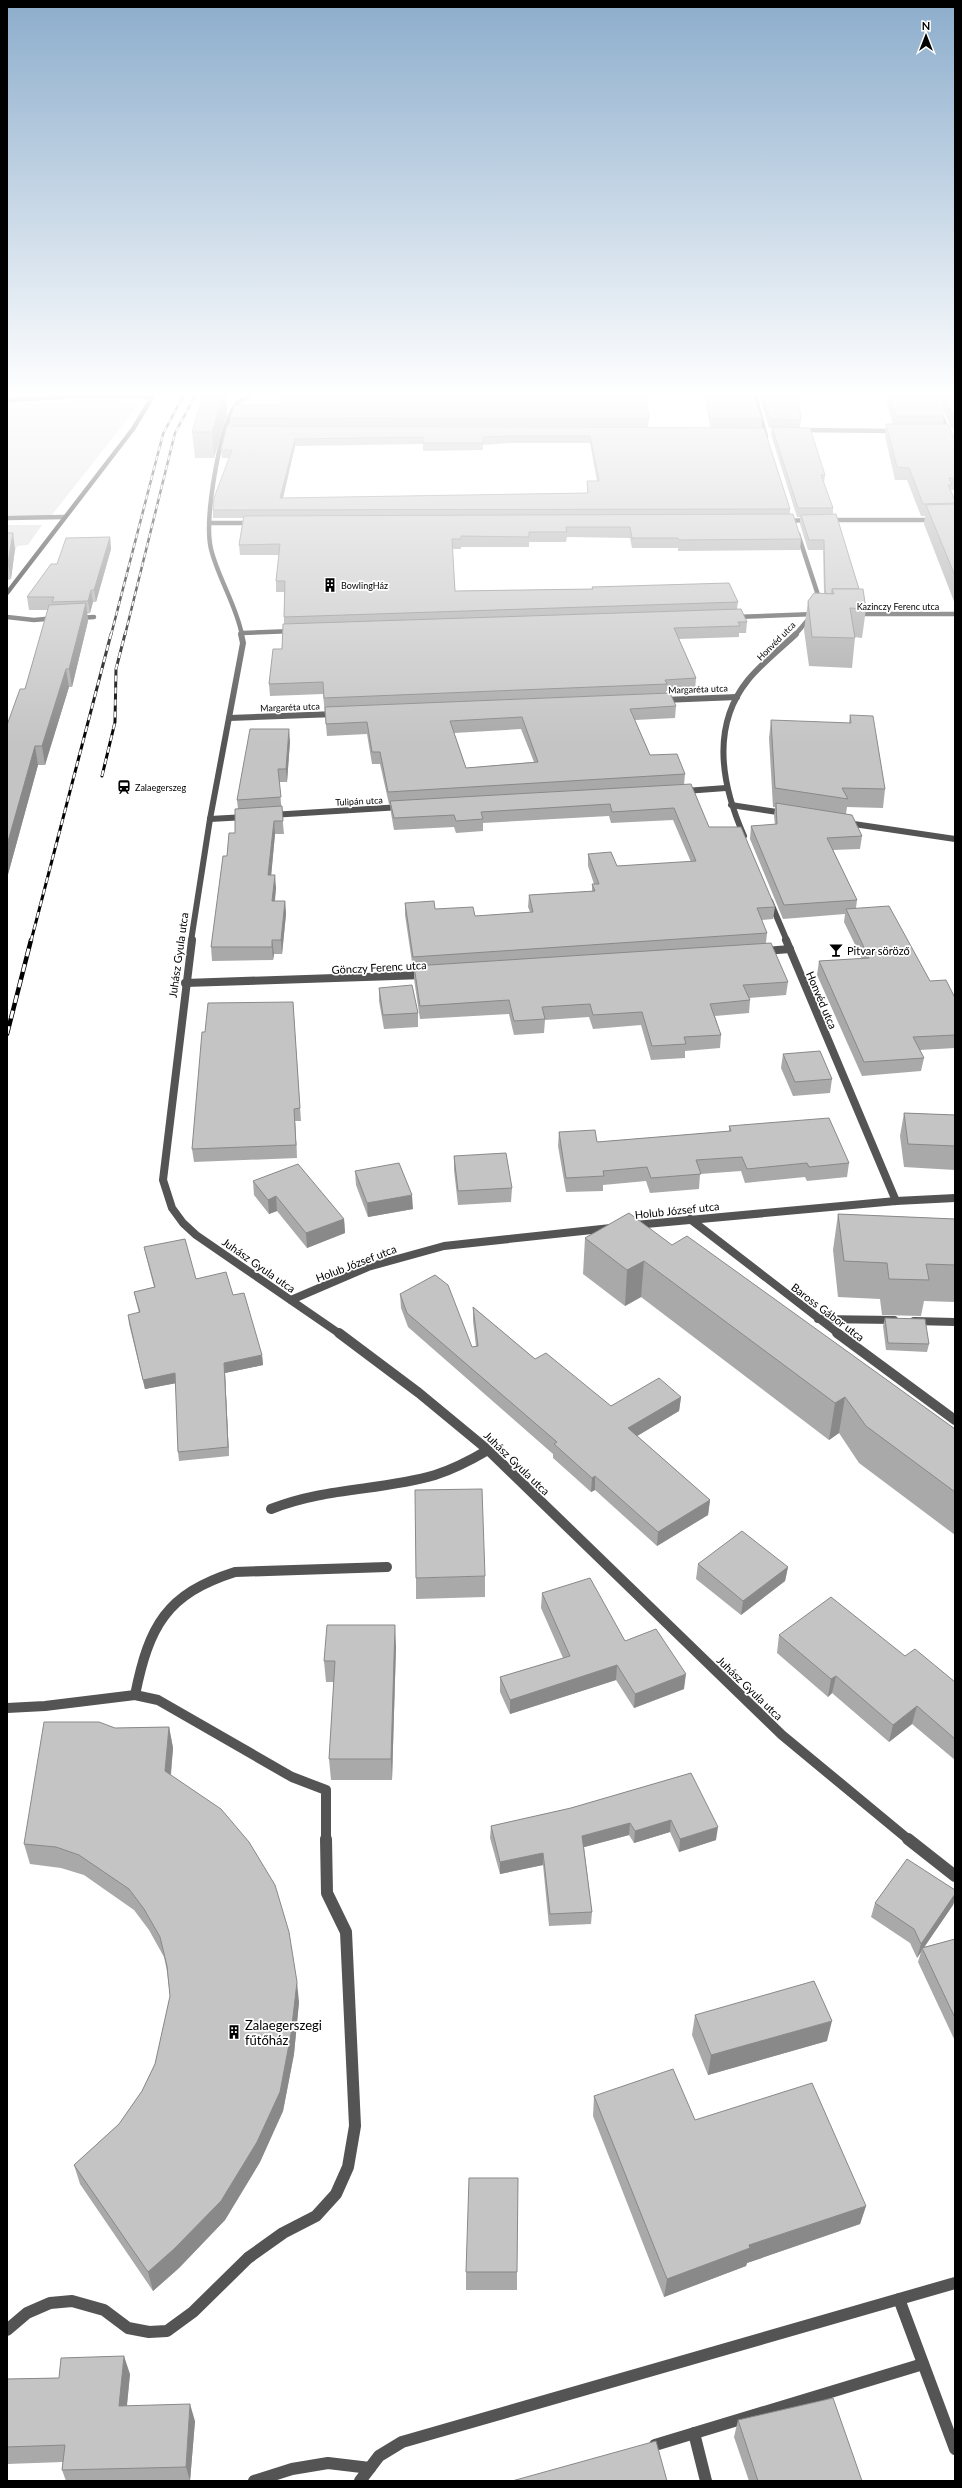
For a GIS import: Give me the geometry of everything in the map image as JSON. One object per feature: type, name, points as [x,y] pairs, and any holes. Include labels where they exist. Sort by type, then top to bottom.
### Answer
[{"type":"main road","points":[[7,593],[69,512]]},
{"type":"street","name":"Juhász Gyula utca","points":[[211,512],[209,523],[211,548],[236,610],[243,643],[210,819],[184,983],[163,1180],[166,1198],[175,1214],[184,1223],[238,1266],[291,1300],[441,1408],[488,1450],[782,1735],[840,1785],[955,1876]]},
{"type":"street","name":"Honvéd utca","points":[[746,841],[731,805],[726,788],[723,758],[725,736],[737,697],[748,681],[796,635],[817,607],[819,598],[791,513]]},
{"type":"street","points":[[7,518],[64,518]]},
{"type":"street","points":[[777,521],[816,520]]},
{"type":"street","points":[[824,520],[955,520]]},
{"type":"street","points":[[209,523],[257,523]]},
{"type":"street","points":[[725,617],[820,614]]},
{"type":"street","name":"Kazinczy Ferenc utca","points":[[844,614],[955,614]]},
{"type":"street","points":[[7,617],[34,620],[66,618]]},
{"type":"street","points":[[73,618],[94,617]]},
{"type":"street","points":[[242,633],[297,631]]},
{"type":"street","name":"Margaréta utca","points":[[657,700],[737,697]]},
{"type":"street","name":"Margaréta utca","points":[[229,718],[340,714]]},
{"type":"street","points":[[678,791],[726,788]]},
{"type":"street","points":[[731,805],[793,815]]},
{"type":"street","name":"Tulipán utca","points":[[265,816],[408,807]]},
{"type":"street","points":[[210,819],[250,816]]},
{"type":"street","points":[[839,822],[955,839]]},
{"type":"street","name":"Honvéd utca","points":[[766,891],[896,1201]]},
{"type":"street","points":[[758,951],[790,949]]},
{"type":"street","name":"Gönczy Ferenc utca","points":[[184,983],[436,974]]},
{"type":"street","name":"Holub József utca","points":[[291,1300],[368,1267],[438,1248],[690,1219],[896,1201],[955,1198]]},
{"type":"street","name":"Baross Gábor utca","points":[[690,1219],[818,1319],[955,1420]]},
{"type":"street","points":[[818,1319],[955,1322]]},
{"type":"street","points":[[271,1509],[309,1495],[427,1477],[463,1464],[488,1450]]},
{"type":"street","points":[[135,1694],[141,1660],[150,1636],[173,1603],[196,1587],[217,1576],[235,1572],[387,1567]]},
{"type":"street","points":[[7,1708],[45,1706],[135,1694],[158,1700],[292,1777],[326,1790],[327,1893],[346,1932],[355,2126],[348,2167],[336,2194],[316,2216],[283,2233],[248,2258],[193,2312],[167,2331],[149,2332],[128,2328],[104,2310],[72,2301],[44,2305],[27,2313],[7,2330]]},
{"type":"street","points":[[360,2481],[379,2456],[402,2442],[955,2283]]},
{"type":"street","points":[[899,2299],[955,2449]]},
{"type":"street","points":[[656,2444],[923,2364]]},
{"type":"street","points":[[694,2433],[706,2481]]},
{"type":"street","points":[[254,2481],[292,2469],[328,2463],[370,2468]]},
{"type":"shaded area","points":[[7,512],[54,512],[51,516],[7,515]]},
{"type":"shaded area","points":[[7,525],[42,525],[28,545],[17,546],[7,569]]},
{"type":"building","points":[[929,512],[955,512],[955,576]]},
{"type":"building","points":[[793,514],[801,539],[679,540],[678,538],[632,538],[630,527],[566,527],[567,532],[529,532],[529,537],[461,536],[461,539],[452,539],[455,591],[593,589],[592,587],[729,583],[738,602],[284,617],[285,581],[276,581],[280,544],[239,545],[244,516]]},
{"type":"building","points":[[836,514],[859,589],[832,589],[832,594],[826,594],[824,540],[809,540],[801,515]]},
{"type":"building","points":[[7,533],[13,533],[8,563],[7,563]]},
{"type":"building","points":[[110,537],[94,590],[91,590],[88,601],[52,602],[54,597],[27,597],[51,564],[57,564],[66,538]]},
{"type":"building","points":[[832,589],[863,589],[866,609],[850,608],[855,638],[812,637],[808,601],[814,593],[834,594]]},
{"type":"building","points":[[86,603],[69,669],[66,669],[42,746],[35,746],[7,845],[7,725],[20,689],[25,689],[49,605]]},
{"type":"building","points":[[741,609],[747,622],[738,622],[740,626],[674,628],[696,678],[665,680],[667,684],[324,698],[323,682],[269,684],[273,649],[282,649],[283,624]]},
{"type":"building","points":[[670,693],[676,706],[630,709],[650,755],[677,754],[685,774],[388,792],[380,752],[372,752],[367,722],[326,724],[325,707]],"holes":[[[522,717],[538,762],[466,768],[450,721]]]},
{"type":"building","points":[[850,715],[873,716],[885,789],[842,788],[848,799],[775,788],[771,720],[851,723]]},
{"type":"building","points":[[250,729],[289,729],[286,769],[278,769],[281,797],[237,800]]},
{"type":"building","points":[[691,784],[709,827],[741,827],[775,907],[757,908],[767,933],[413,957],[405,903],[434,901],[435,909],[473,907],[475,916],[533,912],[529,895],[595,891],[592,884],[599,884],[588,854],[611,852],[617,866],[696,861],[674,808],[612,812],[610,804],[481,812],[483,819],[456,821],[454,815],[394,818],[390,801]]},
{"type":"building","points":[[776,803],[852,815],[862,836],[827,838],[857,900],[784,905],[751,826],[777,824]]},
{"type":"building","points":[[282,806],[283,821],[274,821],[268,875],[275,875],[272,901],[285,901],[281,940],[272,940],[272,947],[211,947],[223,856],[227,856],[229,833],[235,833],[235,809]]},
{"type":"building","points":[[889,906],[930,981],[946,980],[955,998],[955,1035],[913,1037],[924,1058],[864,1062],[819,961],[869,958],[846,909]]},
{"type":"building","points":[[771,943],[788,982],[743,985],[750,1000],[710,1004],[721,1035],[684,1037],[686,1044],[652,1046],[642,1012],[593,1015],[590,1004],[542,1007],[545,1019],[514,1021],[509,1000],[420,1006],[414,966]]},
{"type":"building","points":[[412,985],[418,1013],[383,1015],[379,988]]},
{"type":"building","points":[[293,1002],[300,1108],[294,1109],[296,1145],[192,1149],[202,1032],[205,1032],[208,1003]]},
{"type":"building","points":[[820,1051],[832,1079],[795,1082],[783,1054]]},
{"type":"building","points":[[904,1113],[955,1115],[955,1146],[908,1144]]},
{"type":"building","points":[[829,1118],[849,1163],[809,1167],[807,1163],[747,1169],[742,1157],[696,1160],[701,1174],[651,1178],[647,1167],[603,1171],[604,1176],[566,1178],[559,1132],[595,1130],[597,1142],[731,1131],[729,1126]]},
{"type":"building","points":[[506,1153],[512,1188],[458,1191],[454,1156]]},
{"type":"building","points":[[399,1163],[412,1195],[367,1203],[355,1171]]},
{"type":"building","points":[[298,1164],[344,1219],[306,1233],[276,1196],[268,1200],[253,1181]]},
{"type":"building","points":[[629,1213],[672,1245],[687,1236],[955,1429],[955,1492],[866,1426],[845,1397],[835,1403],[644,1261],[627,1270],[585,1238]]},
{"type":"building","points":[[838,1214],[955,1219],[955,1265],[926,1264],[929,1280],[889,1279],[887,1263],[844,1261]]},
{"type":"building","points":[[185,1239],[196,1279],[226,1272],[233,1295],[244,1293],[262,1355],[224,1363],[228,1447],[178,1452],[175,1373],[143,1380],[128,1315],[140,1312],[134,1292],[155,1287],[144,1247]]},
{"type":"building","points":[[435,1275],[448,1285],[472,1347],[478,1346],[473,1307],[535,1359],[546,1353],[611,1406],[659,1378],[681,1397],[628,1428],[710,1500],[658,1532],[595,1476],[592,1478],[554,1444],[557,1442],[407,1313],[400,1294]]},
{"type":"building","points":[[885,1318],[925,1319],[929,1344],[888,1343]]},
{"type":"building","points":[[482,1489],[485,1576],[416,1578],[415,1490]]},
{"type":"building","points":[[742,1531],[788,1567],[743,1601],[698,1564]]},
{"type":"building","points":[[590,1578],[625,1641],[656,1629],[686,1674],[635,1694],[617,1665],[510,1700],[500,1677],[570,1656],[542,1593]]},
{"type":"building","points":[[831,1597],[905,1656],[915,1649],[955,1682],[955,1739],[917,1706],[893,1725],[836,1676],[831,1679],[779,1635]]},
{"type":"building","points":[[327,1625],[395,1625],[391,1759],[329,1759],[335,1661],[324,1661]]},
{"type":"building","name":"Zalaegerszegi fűtőház","points":[[44,1722],[99,1722],[115,1728],[169,1727],[165,1771],[221,1809],[249,1842],[275,1885],[289,1932],[297,1982],[291,2034],[280,2092],[257,2142],[221,2201],[174,2249],[148,2272],[74,2165],[119,2124],[142,2091],[155,2064],[170,1996],[167,1966],[160,1937],[144,1909],[129,1889],[79,1855],[56,1847],[24,1844]]},
{"type":"building","points":[[691,1773],[718,1827],[680,1839],[671,1820],[635,1831],[630,1823],[582,1836],[592,1912],[550,1914],[543,1853],[500,1862],[491,1826],[571,1808]]},
{"type":"building","points":[[907,1859],[955,1890],[955,1894],[921,1944],[914,1929],[875,1903]]},
{"type":"building","points":[[955,1939],[955,2018],[922,1948]]},
{"type":"building","points":[[814,1981],[832,2021],[711,2055],[695,2015]]},
{"type":"building","points":[[673,2069],[695,2120],[812,2083],[866,2206],[749,2245],[750,2248],[667,2279],[594,2096]]},
{"type":"building","points":[[469,2178],[518,2178],[517,2272],[466,2272]]},
{"type":"building","points":[[124,2356],[119,2406],[190,2404],[186,2467],[62,2470],[65,2445],[7,2447],[7,2379],[59,2378],[61,2358]]},
{"type":"building","points":[[833,2398],[862,2481],[758,2481],[738,2420]]},
{"type":"building","points":[[656,2441],[667,2481],[512,2481]]},
{"type":"railway","points":[[111,635],[143,512]]},
{"type":"railway","points":[[125,635],[155,512]]},
{"type":"railway","points":[[31,941],[111,634]]},
{"type":"railway","points":[[102,776],[115,722],[116,669],[125,634]]},
{"type":"railway","points":[[7,1034],[31,940]]},
{"type":"place","name":"BowlingHáz","points":[[330,585]]},
{"type":"place","name":"Zalaegerszeg","points":[[124,787]]},
{"type":"place","name":"Pitvar söröző","points":[[836,950]]},
{"type":"place","name":"Zalaegerszegi fűtőház","points":[[234,2032]]}]
